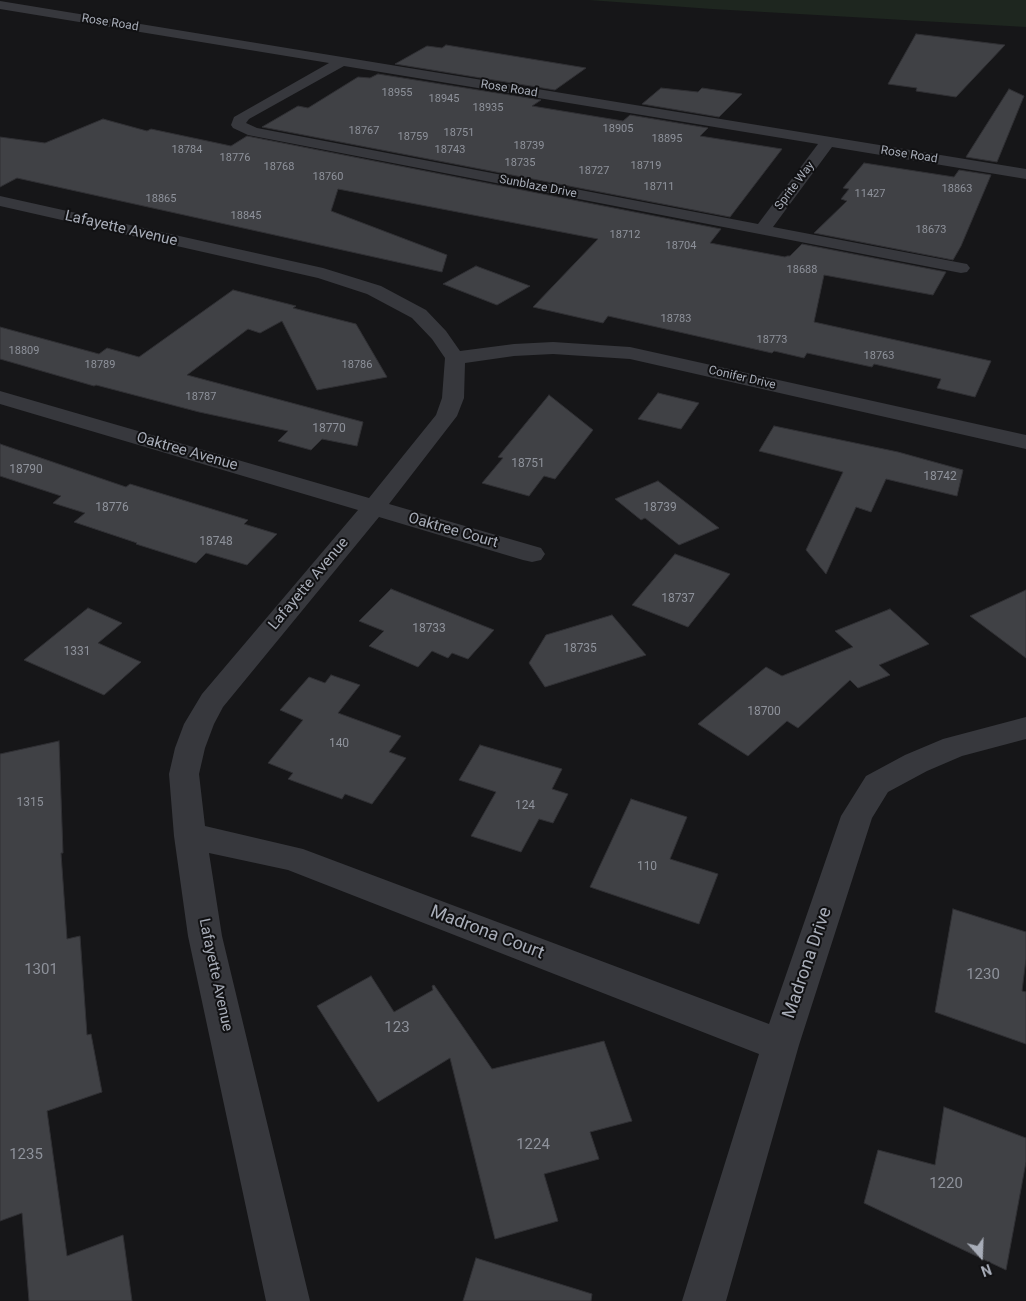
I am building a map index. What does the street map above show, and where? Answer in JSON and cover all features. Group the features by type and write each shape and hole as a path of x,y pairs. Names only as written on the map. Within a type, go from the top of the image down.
{"street":[{"name":"Rose Road","path":"0,5 1022,173"},
{"name":"Sunblaze Drive","path":"343,61 244,116 239,120 238,125 253,132 961,268"},
{"name":"Sprite Way","path":"762,230 828,142"},
{"name":"Lafayette Avenue","path":"0,201 313,272 374,290 401,303 418,314 439,335 455,358 453,398 446,416 374,507 212,700 199,724 190,748 184,774 190,836 205,936 288,1301"},
{"name":"Conifer Drive","path":"455,358 514,350 553,348 630,353 1026,442"},
{"name":"Oaktree Avenue","path":"0,397 374,507"},
{"name":"Oaktree Court","path":"374,507 532,554"},
{"name":"Madrona Drive","path":"704,1301 780,1045 857,816 877,784 916,763 954,747 1026,728"},
{"name":"Madrona Court","path":"190,836 292,858 780,1045"}],"shaded area":[{"path":"589,0 1026,0 1026,27 712,9"}],"building":[{"path":"916,34 1005,45 956,97 916,91 917,88 888,84"},
{"path":"446,45 586,68 555,90 395,64 427,46 442,48"},
{"path":"378,74 541,100 532,106 623,121 630,115 708,128 700,136 782,149 730,217 262,127 298,106 308,108 358,77 370,78"},
{"path":"661,88 698,92 702,88 742,94 719,117 642,104"},
{"path":"1009,89 1024,96 997,162 966,157"},
{"path":"103,119 147,131 151,129 231,146 247,136 721,229 710,243 785,257 790,256 802,244 946,272 933,295 824,275 814,322 991,361 975,397 937,388 941,379 874,364 872,367 807,353 804,358 774,351 772,353 608,316 603,323 533,307 598,239 338,189 331,211 447,255 442,272 17,178 0,187 0,137 45,143"},
{"path":"864,163 954,177 959,170 991,175 961,246 953,260 814,233 847,201 841,199 849,189 843,188"},
{"path":"476,266 530,286 497,305 443,284"},
{"path":"233,290 356,324 387,377 317,390 282,321 260,333 248,329 187,375 363,422 357,446 322,439 311,450 278,441 288,431 199,412 94,386 0,359 0,327 99,354 107,348 139,357"},
{"path":"658,393 699,403 681,429 638,419"},
{"path":"549,395 593,430 555,479 544,476 529,496 482,483 503,458 498,457"},
{"path":"774,426 898,452 963,470 957,496 886,479 871,512 856,507 826,574 806,550 843,472 759,451"},
{"path":"0,444 126,487 130,484 248,520 244,524 277,534 247,565 206,553 196,563 136,544 74,522 85,513 53,503 61,496 0,476"},
{"path":"658,481 719,528 679,545 645,518 641,520 615,499"},
{"path":"675,554 730,574 688,627 632,605"},
{"path":"391,589 494,630 468,659 452,653 448,658 432,651 418,667 369,646 384,631 359,621"},
{"path":"1026,590 1026,658 970,616"},
{"path":"88,608 122,623 98,643 141,662 104,695 24,660"},
{"path":"890,609 929,644 879,665 890,675 858,688 850,680 798,728 787,721 748,756 698,724 766,667 782,676 853,647 835,631"},
{"path":"612,615 646,655 545,687 529,663 546,635"},
{"path":"331,675 360,685 338,713 401,736 389,752 406,758 372,804 345,794 342,799 288,779 293,773 268,763 303,720 280,710 309,677 325,683"},
{"path":"59,741 63,853 61,853 67,939 80,936 87,1035 91,1034 102,1092 47,1111 67,1256 123,1235 132,1301 29,1301 22,1213 0,1221 0,754"},
{"path":"480,745 562,769 552,789 568,794 553,823 539,819 521,852 471,836 496,792 459,780"},
{"path":"631,799 687,817 670,859 718,874 699,924 590,887"},
{"path":"953,909 1026,932 1026,959 1022,991 1026,992 1026,1044 935,1012"},
{"path":"371,976 394,1012 433,990 432,986 434,985 492,1069 604,1041 632,1121 590,1132 599,1159 544,1174 558,1221 495,1239 450,1058 378,1102 317,1006"},
{"path":"944,1107 1026,1138 1026,1162 1006,1270 864,1203 878,1150 935,1165"},
{"path":"476,1258 592,1294 591,1301 463,1301"}]}
